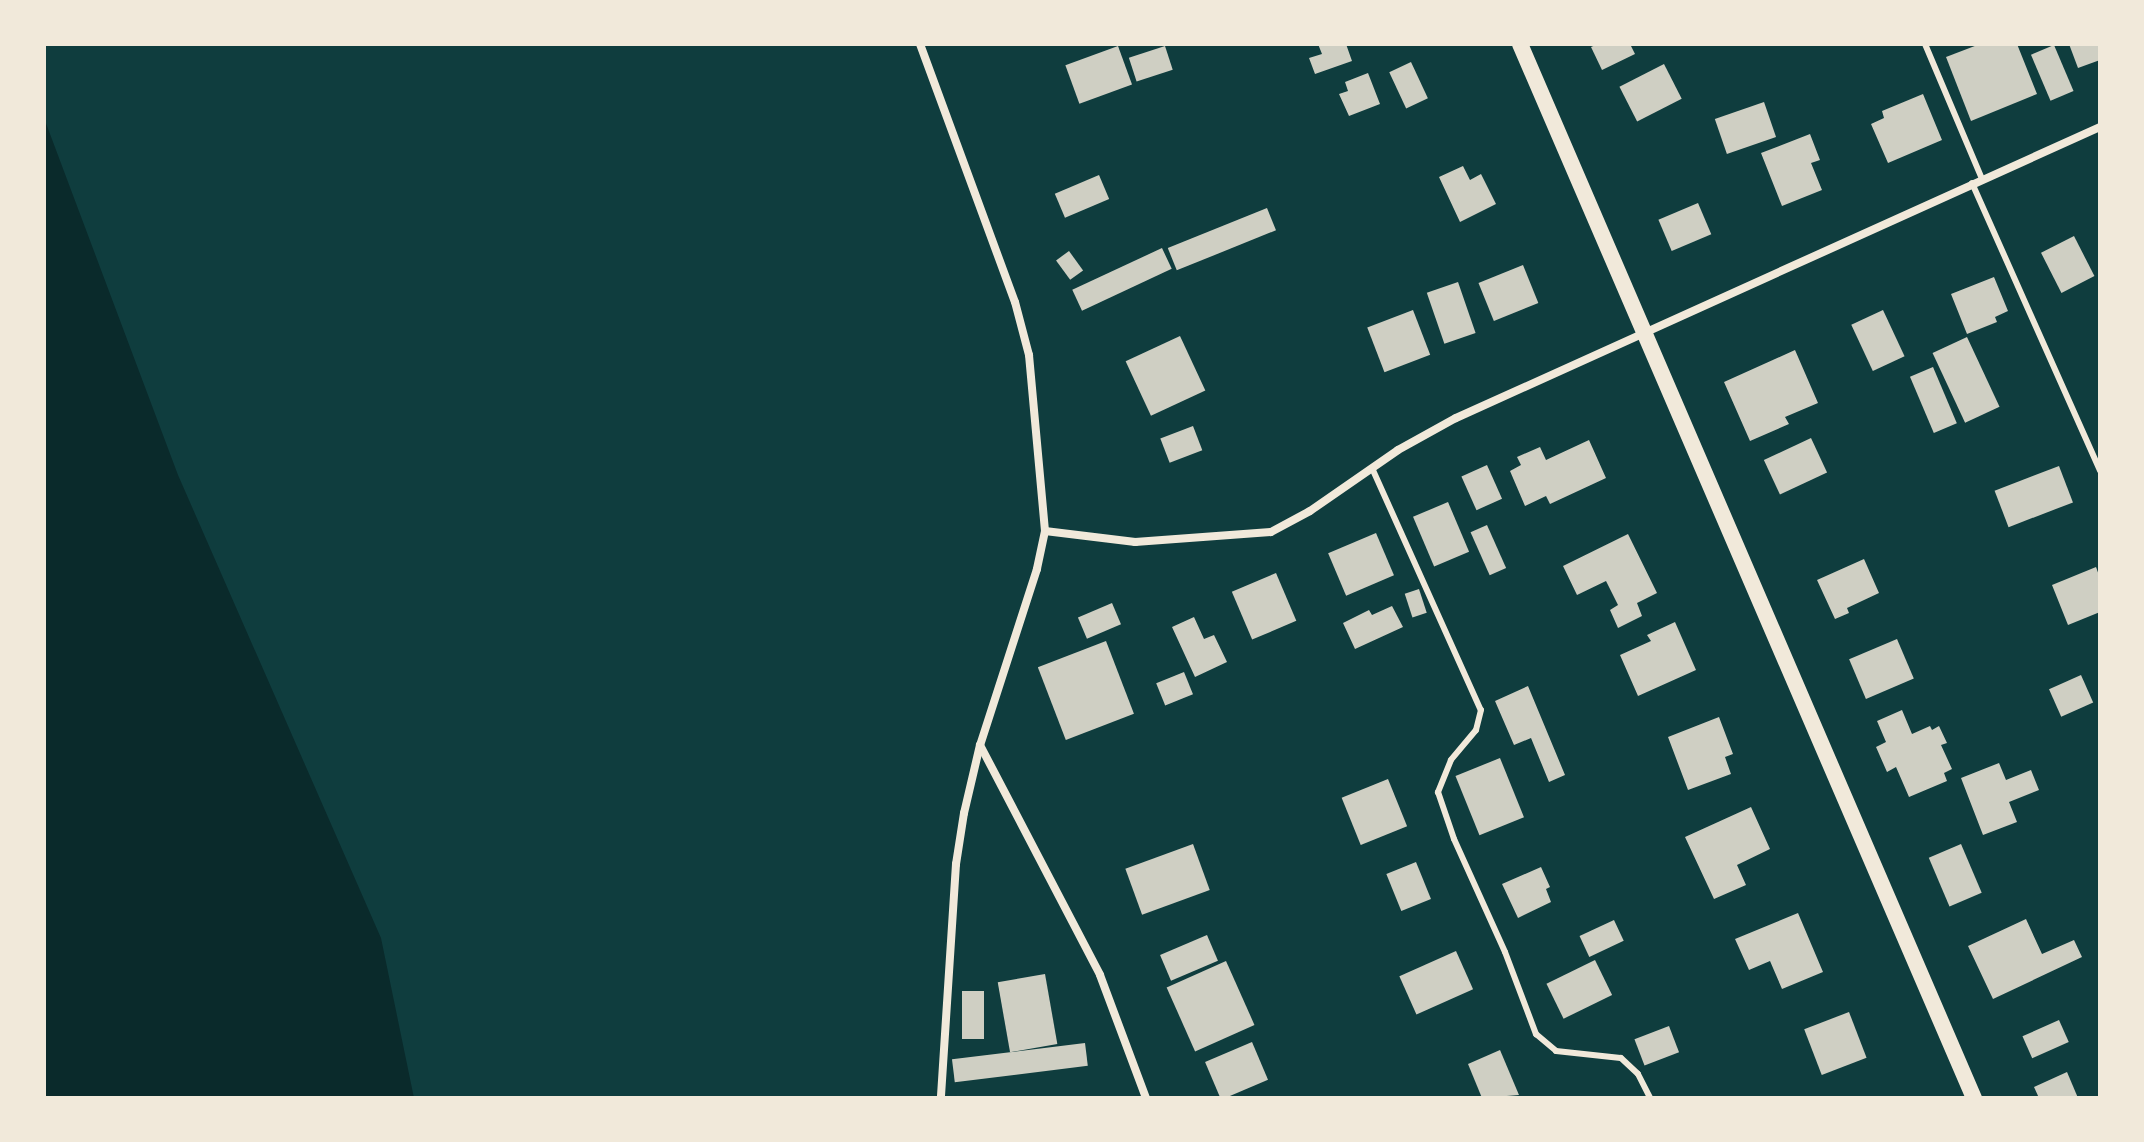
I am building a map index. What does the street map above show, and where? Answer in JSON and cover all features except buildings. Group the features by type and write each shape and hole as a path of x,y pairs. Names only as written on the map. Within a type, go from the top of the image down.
{"main road":[{"path":"1520,44 1974,1098"}],"street":[{"path":"920,44 1019,315 1029,355 1045,531 1037,569 980,745 956,864 941,1098"},
{"path":"1045,531 1135,542 1258,536 1292,522 1372,468 1456,418 2100,127"},
{"path":"980,745 1100,975 1146,1098"}],"lane":[{"path":"1925,44 1982,179"},
{"path":"1972,183 2100,471"},
{"path":"1372,468 1481,710 1476,730 1451,760 1438,792 1454,839 1505,952 1531,1022 1544,1043 1556,1051 1621,1058 1638,1074 1650,1098"}],"water":[{"path":"44,118 178,475 381,938 414,1098 44,1098"}]}
